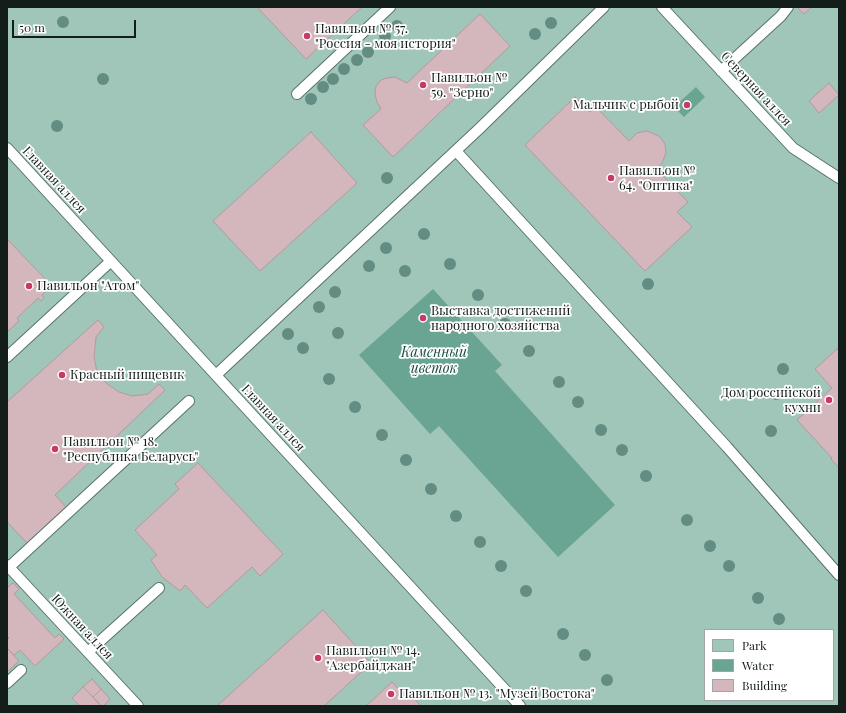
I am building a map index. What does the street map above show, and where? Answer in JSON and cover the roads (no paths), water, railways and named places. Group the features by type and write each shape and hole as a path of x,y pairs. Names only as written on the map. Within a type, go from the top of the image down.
{"lane":[{"path":"297,94 390,7"},
{"path":"216,375 456,151 604,7"},
{"name":"Северная аллея","path":"662,7 793,148 839,178"},
{"path":"721,71 781,16 788,7"},
{"name":"Главная аллея","path":"7,148 520,706"},
{"path":"456,151 727,447 839,575"},
{"path":"7,358 111,261"},
{"path":"8,567 189,401"},
{"name":"Южная аллея","path":"8,567 138,706"},
{"path":"88,652 159,588"},
{"path":"7,683 21,670"}],"water":[{"path":"696,87 705,97 684,117 674,107"},
{"name":"Каменный цветок","path":"433,289 502,365 495,371 615,505 558,557 439,426 430,434 359,355"}],"place":[{"name":"Павильон № 57. \"Россия - моя история\"","path":"307,36"},
{"name":"Павильон № 59. \"Зерно\"","path":"423,85"},
{"name":"Мальчик с рыбой","path":"687,105"},
{"name":"Павильон № 64. \"Оптика\"","path":"611,178"},
{"name":"Павильон \"Атом\"","path":"29,286"},
{"name":"Выставка достижений народного хозяйства","path":"423,318"},
{"name":"Красный пищевик","path":"62,375"},
{"name":"Дом российской кухни","path":"829,400"},
{"name":"Павильон № 18. \"Республика Беларусь\"","path":"55,449"},
{"name":"Павильон № 14. \"Азербайджан\"","path":"318,658"},
{"name":"Павильон № 13. \"Музей Востока\"","path":"391,694"}]}
